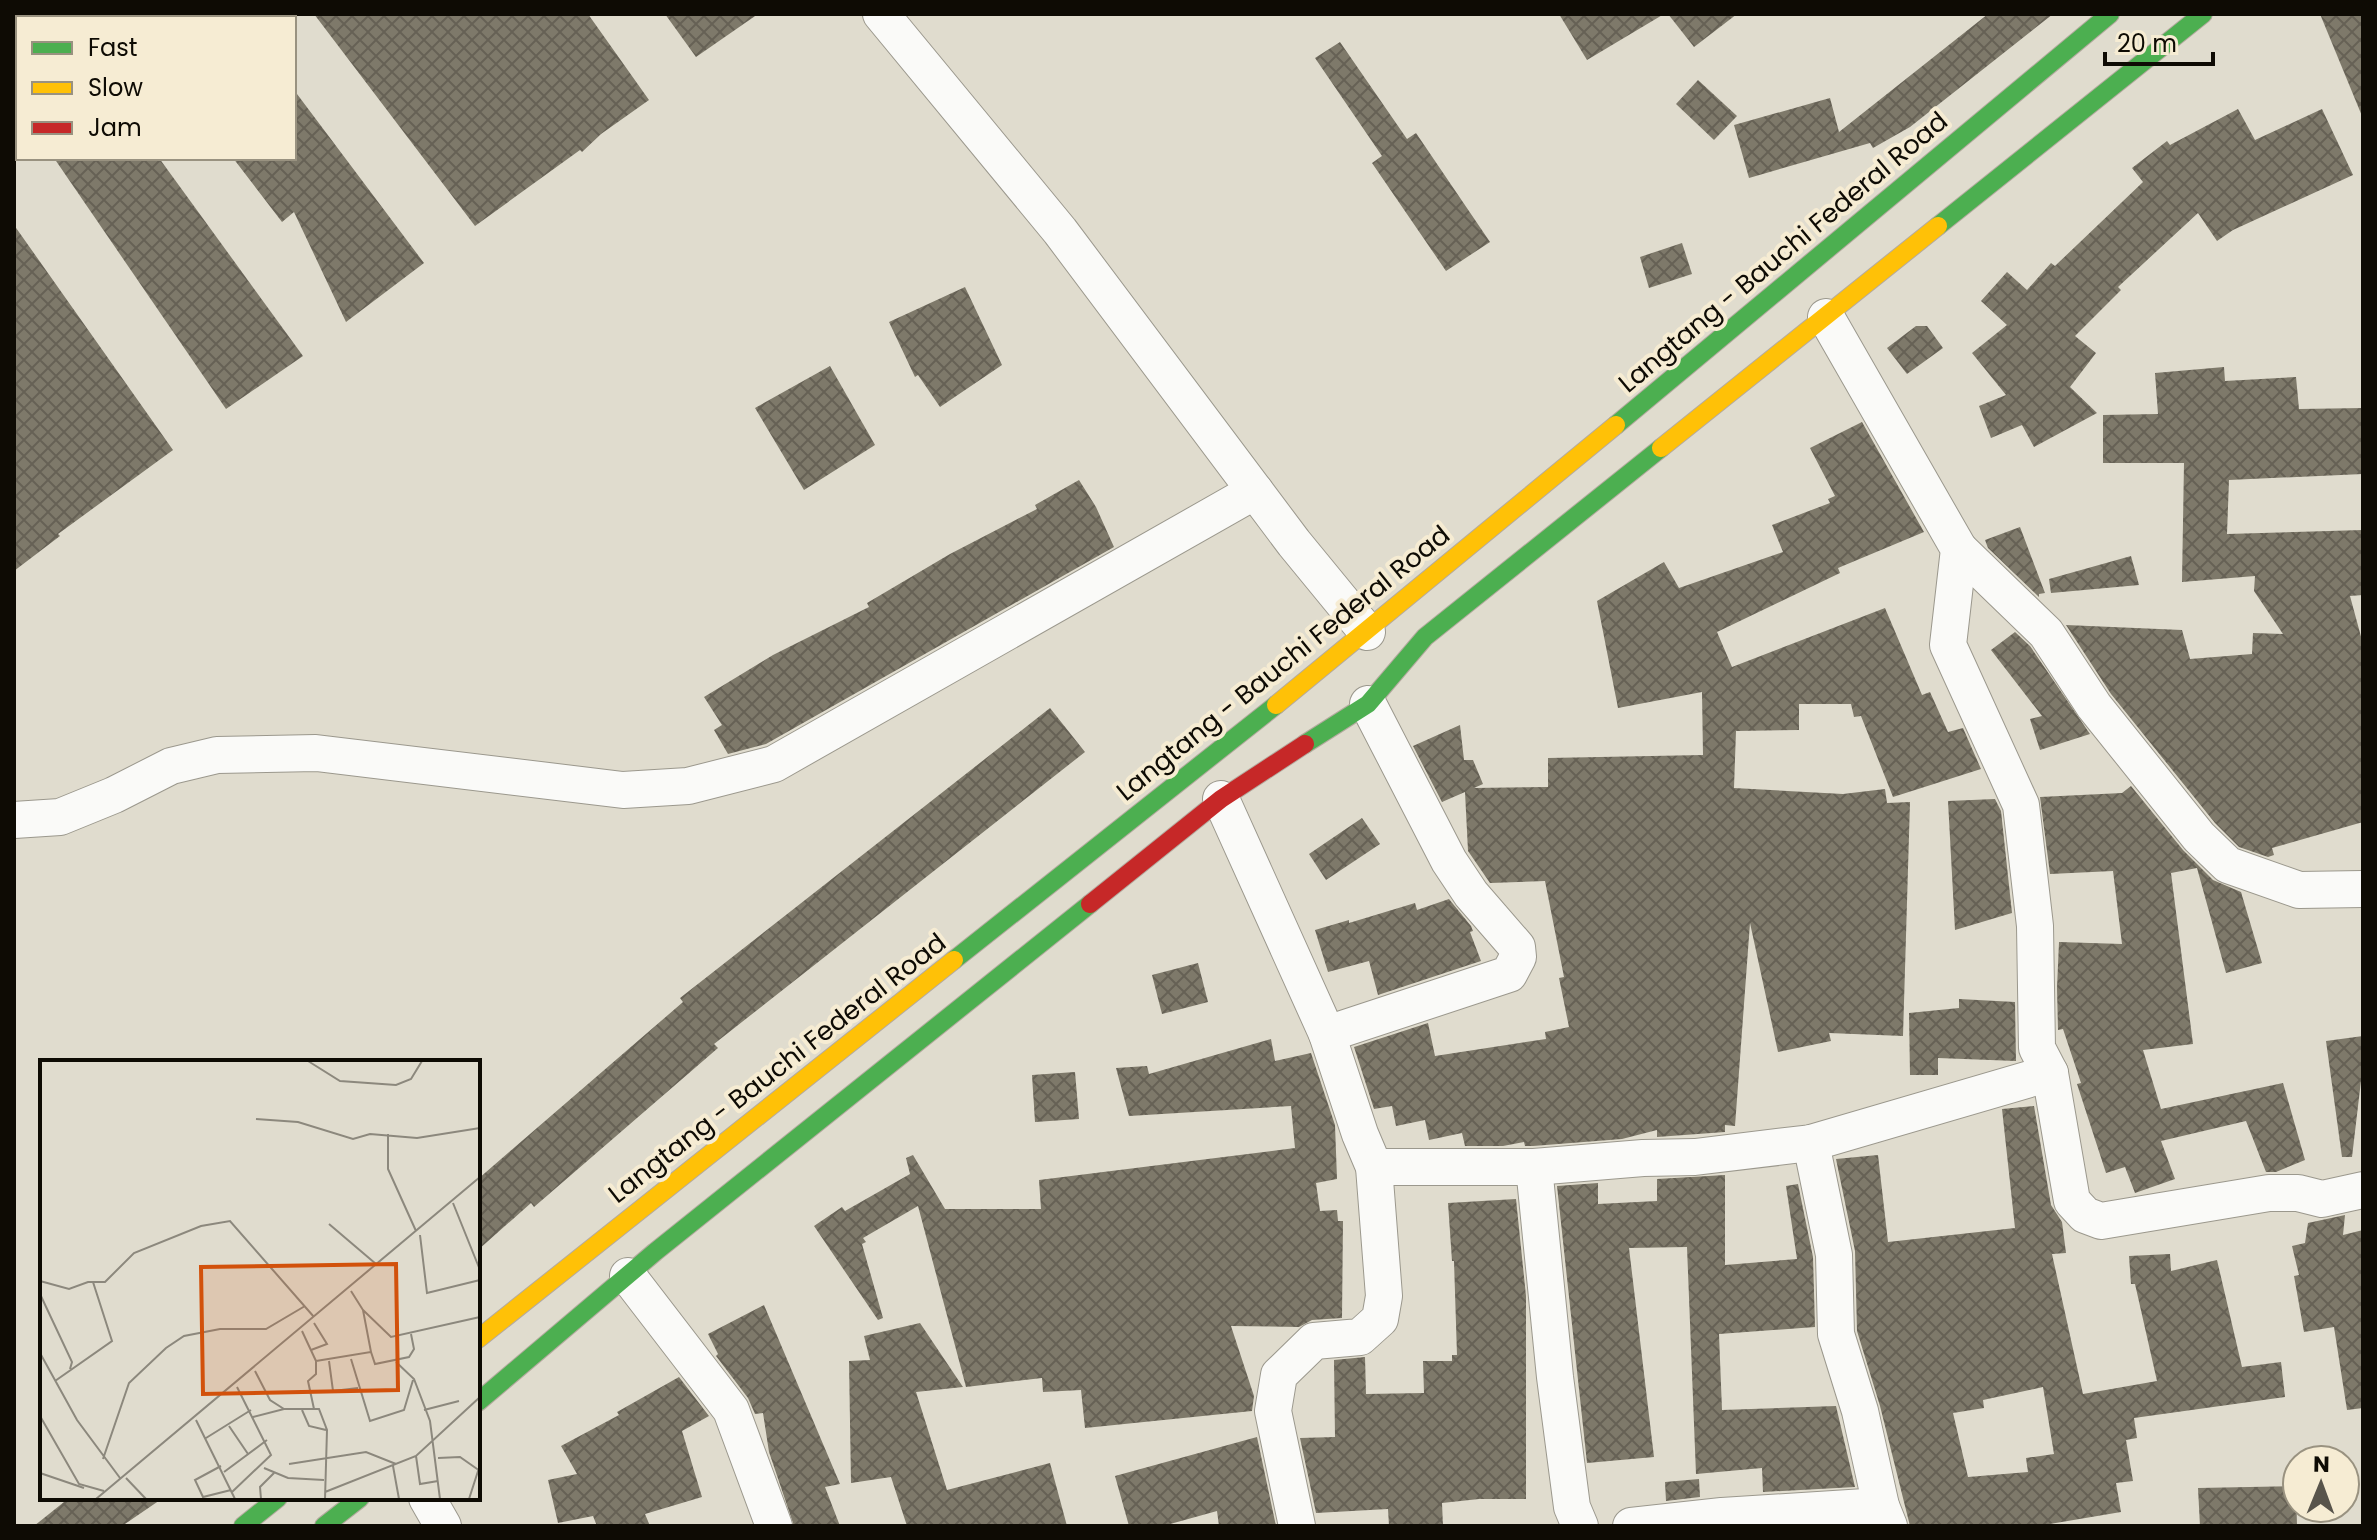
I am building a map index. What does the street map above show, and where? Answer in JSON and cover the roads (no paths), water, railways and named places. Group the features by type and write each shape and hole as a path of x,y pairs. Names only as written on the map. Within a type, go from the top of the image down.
{"main road":[{"name":"Langtang - Bauchi Federal Road","path":"480,1337 1367,632 2110,14"},
{"path":"480,1400 628,1276 1221,799 1368,704 1425,637 2203,14"},
{"path":"243,1526 276,1500"},
{"path":"324,1526 357,1500"}],"street":[{"path":"881,14 1060,231 1255,491 1367,632"},
{"path":"1826,317 1959,549 2046,633 2094,706 2199,837 2228,865 2299,890 2363,889"},
{"path":"14,820 60,817 114,795 171,766 217,755 316,753 623,790 688,786 774,764 1255,491"},
{"path":"1959,549 1948,645 2021,805 2035,926 2037,1048 2050,1073 2072,1201 2085,1215 2101,1221 2269,1193 2298,1193 2322,1199 2359,1196"},
{"path":"1327,1034 1509,974 1518,957 1517,947 1471,894 1449,861 1368,704"},
{"path":"1221,799 1327,1034 1374,1167 1384,1296 1380,1319 1360,1337 1314,1341 1279,1375 1273,1411 1297,1526"},
{"path":"1374,1167 1534,1167 1695,1157 1811,1143 2050,1073"},
{"path":"1631,1526 1722,1516 1885,1516 1860,1411 1836,1334 1834,1255 1811,1143"},
{"path":"1534,1167 1557,1392 1572,1507 1580,1526"},
{"path":"628,1276 731,1410 774,1526"},
{"path":"428,1500 443,1526"}]}
